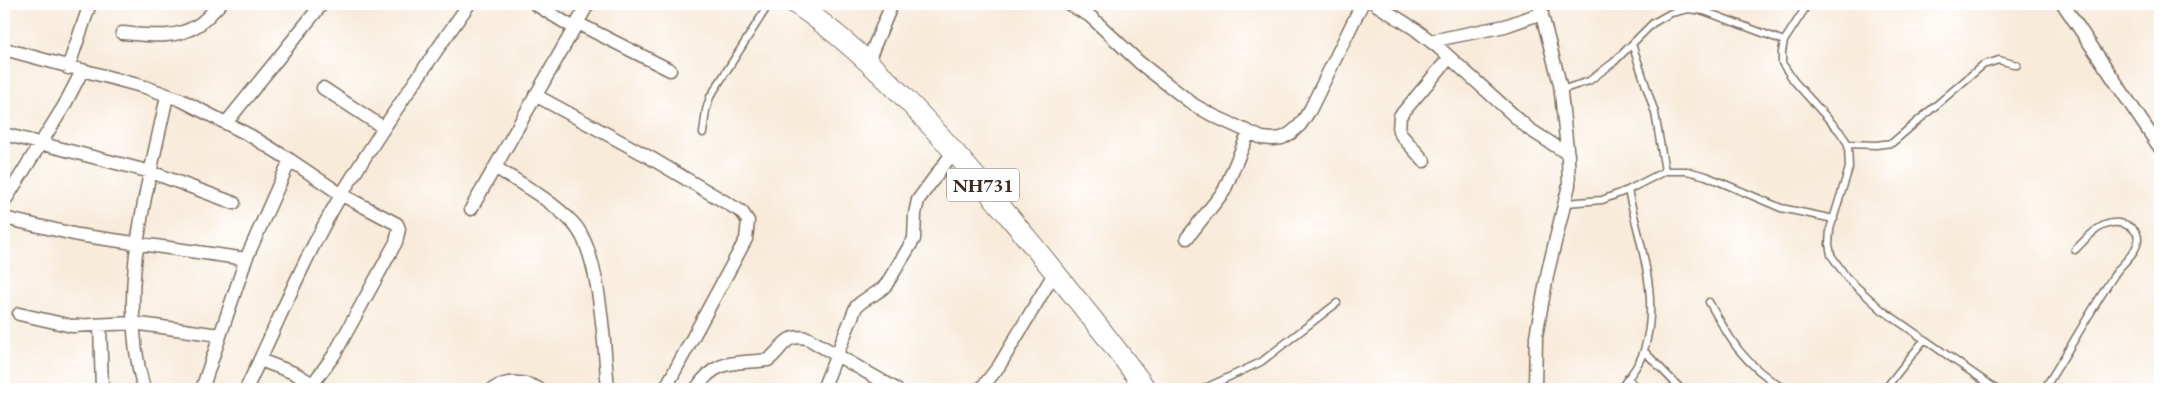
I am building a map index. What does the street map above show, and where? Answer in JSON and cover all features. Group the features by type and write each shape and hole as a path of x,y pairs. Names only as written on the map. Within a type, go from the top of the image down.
{"highway":[{"name":"NH731","path":"807,9 868,63 954,151 1055,272 1146,389"}],"street":[{"path":"68,68 90,4"},
{"path":"122,33 160,36 176,34 199,24 220,4"},
{"path":"226,123 322,4"},
{"path":"246,389 310,252 342,195 398,105 469,4"},
{"path":"534,4 670,70"},
{"path":"471,209 588,4"},
{"path":"868,63 892,4"},
{"path":"1077,5 1140,63 1194,105 1262,138 1273,139 1282,138 1300,125 1310,110 1362,4"},
{"path":"1375,4 1431,42 1529,130 1568,154"},
{"path":"2063,4 2160,148"},
{"path":"1431,42 1505,26 1540,8 1561,90 1568,154 1569,185 1548,271 1536,336 1535,389"},
{"path":"4,49 181,100 226,123 290,160 342,195 397,224 398,235 334,355 311,386 294,373 260,360"},
{"path":"1424,161 1399,131 1400,116 1450,58"},
{"path":"4,202 64,106 82,71"},
{"path":"323,88 384,128"},
{"path":"536,95 649,157 742,212 748,221 746,239 665,389"},
{"path":"144,389 137,362 133,324 137,243 167,96"},
{"path":"1187,238 1224,190 1249,132"},
{"path":"4,134 151,172 234,203"},
{"path":"823,389 835,355 856,307 862,301 881,290 910,246 914,239 915,214 918,200 954,151"},
{"path":"202,389 246,260 290,160"},
{"path":"495,167 548,202 573,223 583,236 595,273 608,389"},
{"path":"4,218 78,235 246,260"},
{"path":"981,389 999,366 1055,272"},
{"path":"19,314 72,326 133,324 220,335"},
{"path":"100,325 102,389"},
{"path":"696,389 709,372 717,367 731,362 768,360 774,356 785,341 792,338 807,338 896,389"},
{"path":"493,389 505,384 518,382 530,384 539,389"}],"lane":[{"path":"703,134 706,110 710,97 769,4"},
{"path":"1808,4 1784,41 1782,63 1848,144 1849,168 1830,229 1829,244 1837,266 1847,278 1882,310 1996,389"},
{"path":"1561,90 1589,81 1614,62 1653,23 1671,13 1688,9 1704,11 1784,41"},
{"path":"1632,44 1655,113 1665,171"},
{"path":"1848,144 1876,145 1892,143 1983,65 1999,60 2017,64"},
{"path":"1566,203 1602,200 1628,190 1665,171 1687,171 1706,176 1781,208 1834,219"},
{"path":"1620,389 1644,351 1652,311 1651,292 1628,190"},
{"path":"2044,389 2106,290 2133,251 2138,238 2136,232 2130,226 2113,223 2104,225 2093,232 2075,250"},
{"path":"1709,302 1740,354 1764,376 1784,389"},
{"path":"1203,389 1261,362 1337,303"},
{"path":"1885,389 1924,340"},
{"path":"1644,351 1681,389"},
{"path":"1628,378 1637,389"}]}
